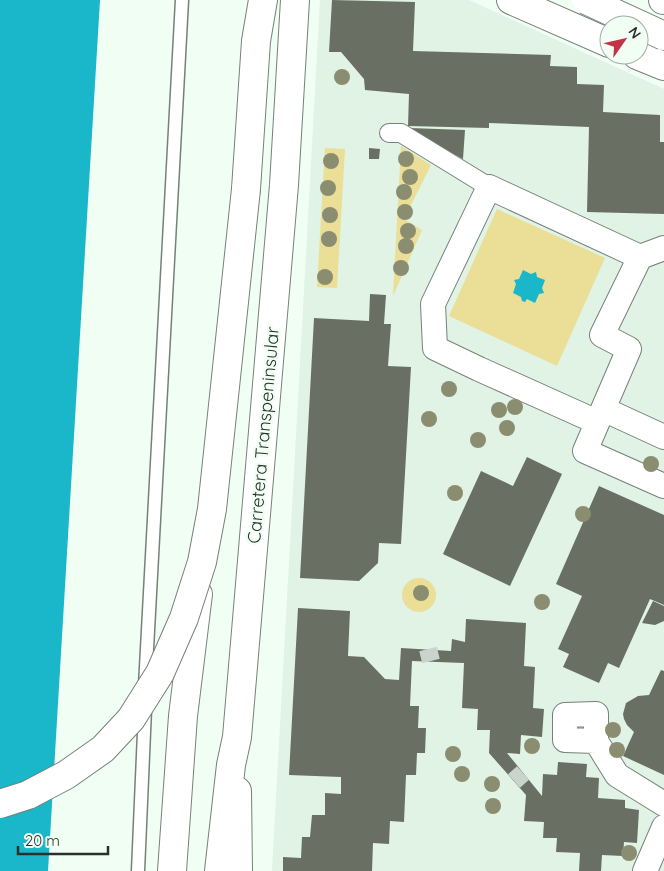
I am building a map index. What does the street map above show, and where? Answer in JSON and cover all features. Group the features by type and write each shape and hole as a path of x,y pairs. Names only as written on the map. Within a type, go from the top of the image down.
{"main road":[{"path":"172,871 183,716 202,562 213,499 246,189 256,40 263,0"},
{"name":"Carretera Transpeninsular","path":"238,871 237,737 284,185 295,0"},
{"path":"511,0 599,39"},
{"path":"586,0 664,36"},
{"path":"649,60 664,66"},
{"path":"0,804 28,795 66,775 103,750 131,719 160,673 184,618 202,562"},
{"path":"219,871 231,765 237,737"}],"street":[{"path":"389,133 401,133 488,187 640,256 664,248"},
{"path":"488,187 433,304 435,348 479,369 664,437"},
{"path":"640,256 602,335 629,349 585,450 664,486"},
{"path":"596,741 617,775 664,804"},
{"path":"645,871 664,827"}],"lane":[{"path":"138,871 150,574 182,0"}],"shaded area":[{"path":"320,0 469,0 599,59 599,65 611,65 664,89 664,871 272,871"},
{"path":"401,146 431,165 404,219 422,230 393,296"},
{"path":"325,148 345,149 337,288 317,287"},
{"path":"497,209 605,258 557,366 449,316","holes":["532,274 542,288 527,299 513,293 519,279"]},
{"path":"419,578 426,579 431,583 435,588 435,602 431,607 426,611 419,612 412,611 407,607 403,602 402,595 403,588 407,583 412,579"}],"water":[{"path":"0,0 100,0 48,871 0,871"},
{"path":"523,270 531,274 536,272 537,277 545,280 542,288 544,293 539,294 535,303 527,299 525,302 522,301 521,297 513,293 516,284 514,280 519,279"}],"building":[{"path":"332,0 415,2 413,51 551,55 550,66 577,67 577,84 604,85 603,112 660,115 660,142 664,142 664,214 587,212 589,127 489,123 489,128 408,126 409,94 365,90 364,79 341,52 329,52"},
{"path":"410,128 465,130 463,159 410,131"},
{"path":"369,148 380,149 379,159 369,159"},
{"path":"370,294 386,295 384,324 391,324 388,366 411,367 401,544 379,543 378,563 359,581 300,578 314,318 369,321"},
{"path":"527,457 562,474 510,586 443,554 481,471 513,486"},
{"path":"599,486 664,515 664,605 650,599 619,668 608,663 599,683 563,667 569,654 558,649 582,596 556,584"},
{"path":"653,601 664,606 664,621 655,625 642,623"},
{"path":"298,608 350,611 348,656 364,657 385,679 399,680 401,648 451,651 452,639 465,642 466,619 526,623 524,666 535,667 533,708 544,709 542,737 521,735 520,754 507,753 542,796 543,774 557,775 558,762 587,764 586,777 599,778 598,798 625,800 625,808 639,810 637,843 624,842 623,856 602,855 601,871 579,871 580,853 556,852 557,838 543,838 544,822 524,821 526,795 489,753 490,730 477,730 478,709 462,708 464,663 412,661 410,706 419,706 418,728 426,728 425,753 417,753 416,775 406,775 404,822 390,821 389,844 373,843 372,871 283,871 283,857 301,858 302,837 310,837 312,815 325,815 325,793 341,794 341,777 289,775"},
{"path":"661,670 664,671 664,775 623,756 634,732 624,719 623,714 626,703 638,696 649,695"}],"tunnel":[{"path":"428,649 431,661"},
{"path":"514,781 523,773"}]}
